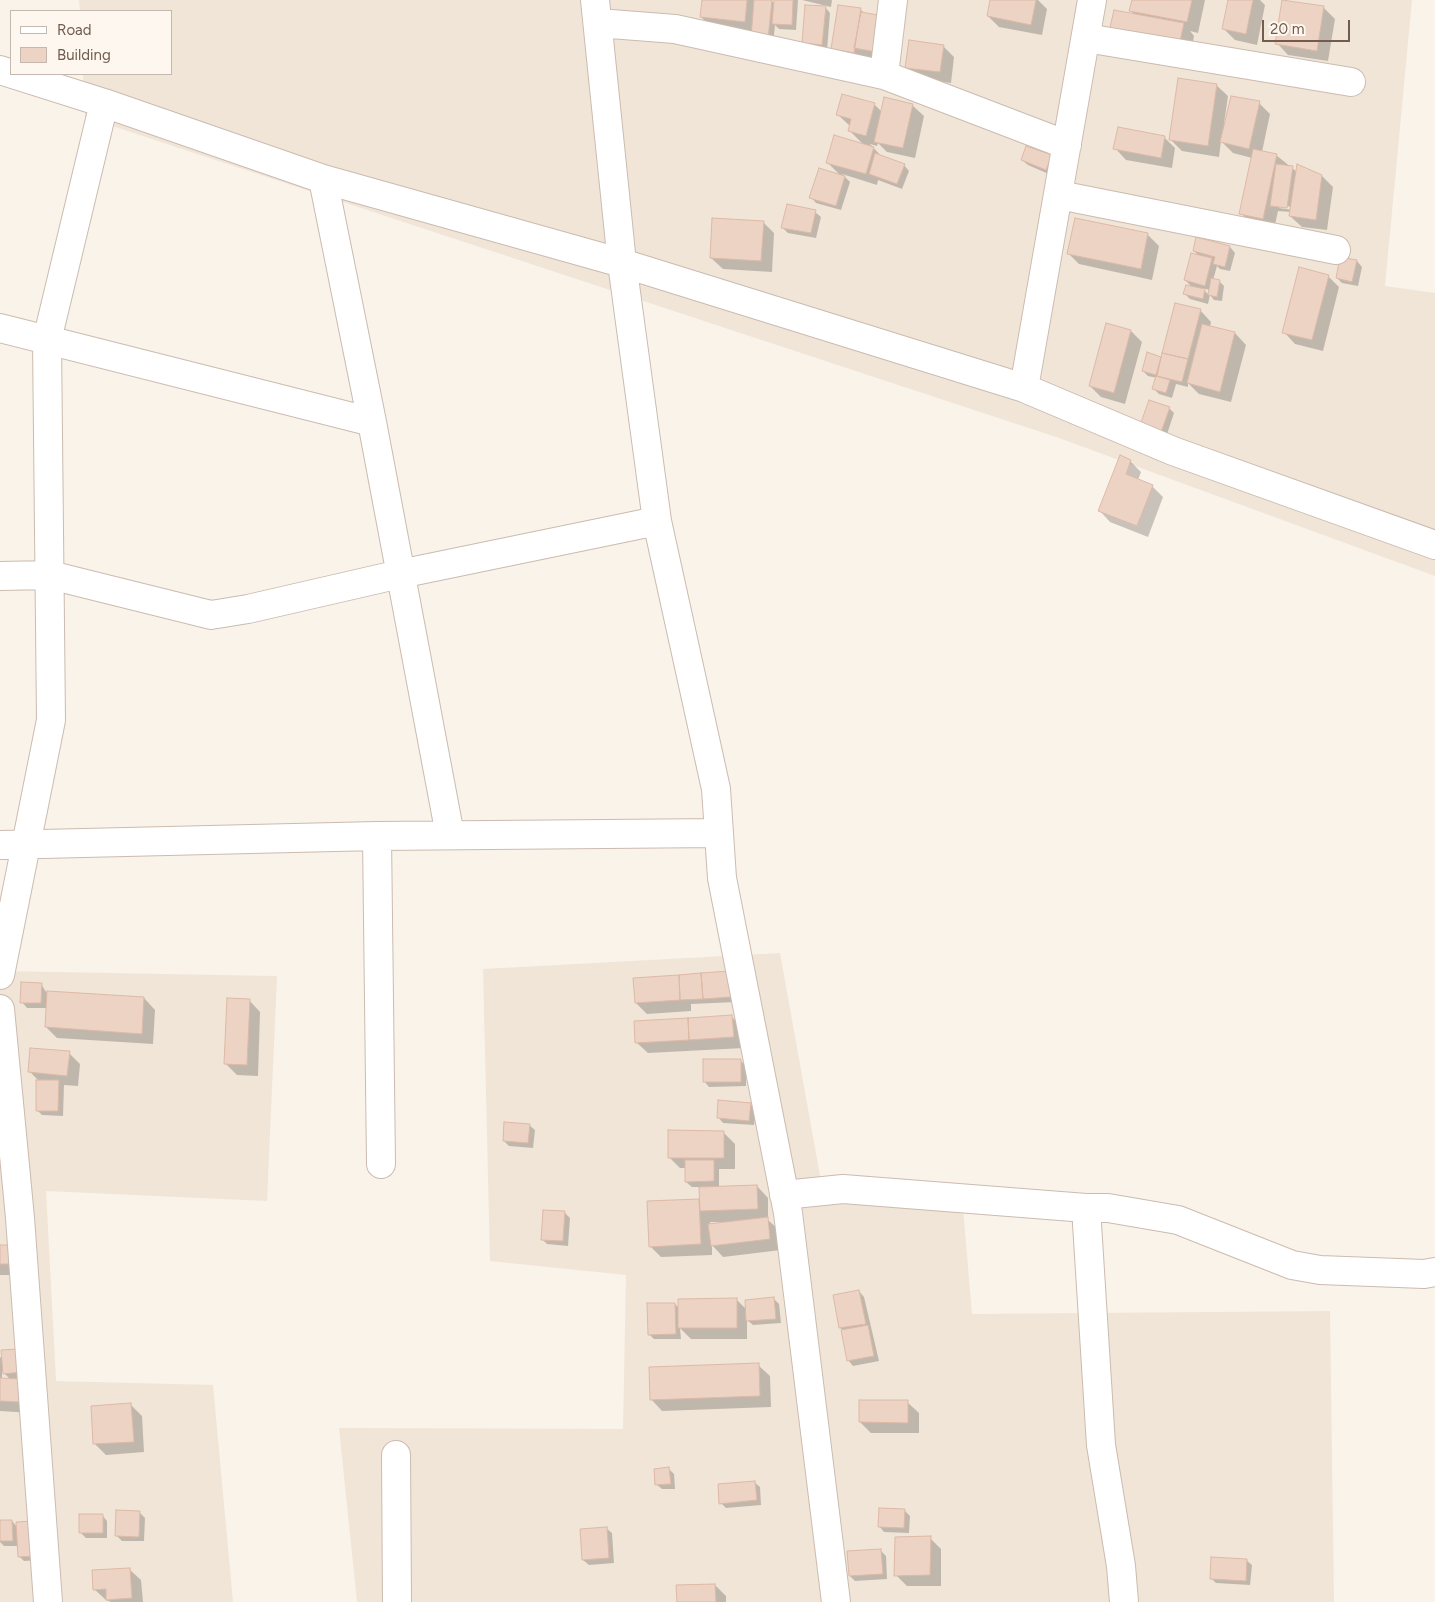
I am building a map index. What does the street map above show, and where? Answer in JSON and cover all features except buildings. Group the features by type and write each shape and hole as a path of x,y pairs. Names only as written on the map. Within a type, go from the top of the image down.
{"street":[{"path":"884,75 893,0"},
{"path":"1024,388 1092,0"},
{"path":"836,1602 784,1195 722,878 716,789 657,521 622,263 596,12 884,75 1067,145"},
{"path":"1086,38 1351,82"},
{"path":"16,75 104,103 323,179 622,263 1024,388 1173,451 1435,545"},
{"path":"0,975 13,845 51,720 47,340 104,103"},
{"path":"323,179 372,422 450,835"},
{"path":"1059,195 1336,250"},
{"path":"0,328 372,422"},
{"path":"0,576 50,575 211,615 248,609 400,574 657,521"},
{"path":"13,845 378,836 719,833"},
{"path":"378,836 381,1164"},
{"path":"0,1009 20,1218 48,1602"},
{"path":"784,1195 843,1189 1086,1208 1108,1208 1178,1220 1292,1265 1320,1270 1424,1274 1435,1272"},
{"path":"1086,1208 1101,1445 1121,1566 1124,1602"},
{"path":"396,1455 397,1602"}],"shaded area":[{"path":"79,0 1412,0 1385,286 1435,293 1435,576 1059,438 85,117 83,75 172,75 172,10 80,10"},
{"path":"780,953 824,1198 963,1208 972,1314 1330,1311 1334,1602 357,1602 339,1428 623,1429 626,1275 490,1261 483,969"},
{"path":"0,971 277,976 267,1201 46,1191 56,1381 213,1385 233,1602 0,1602"}]}
